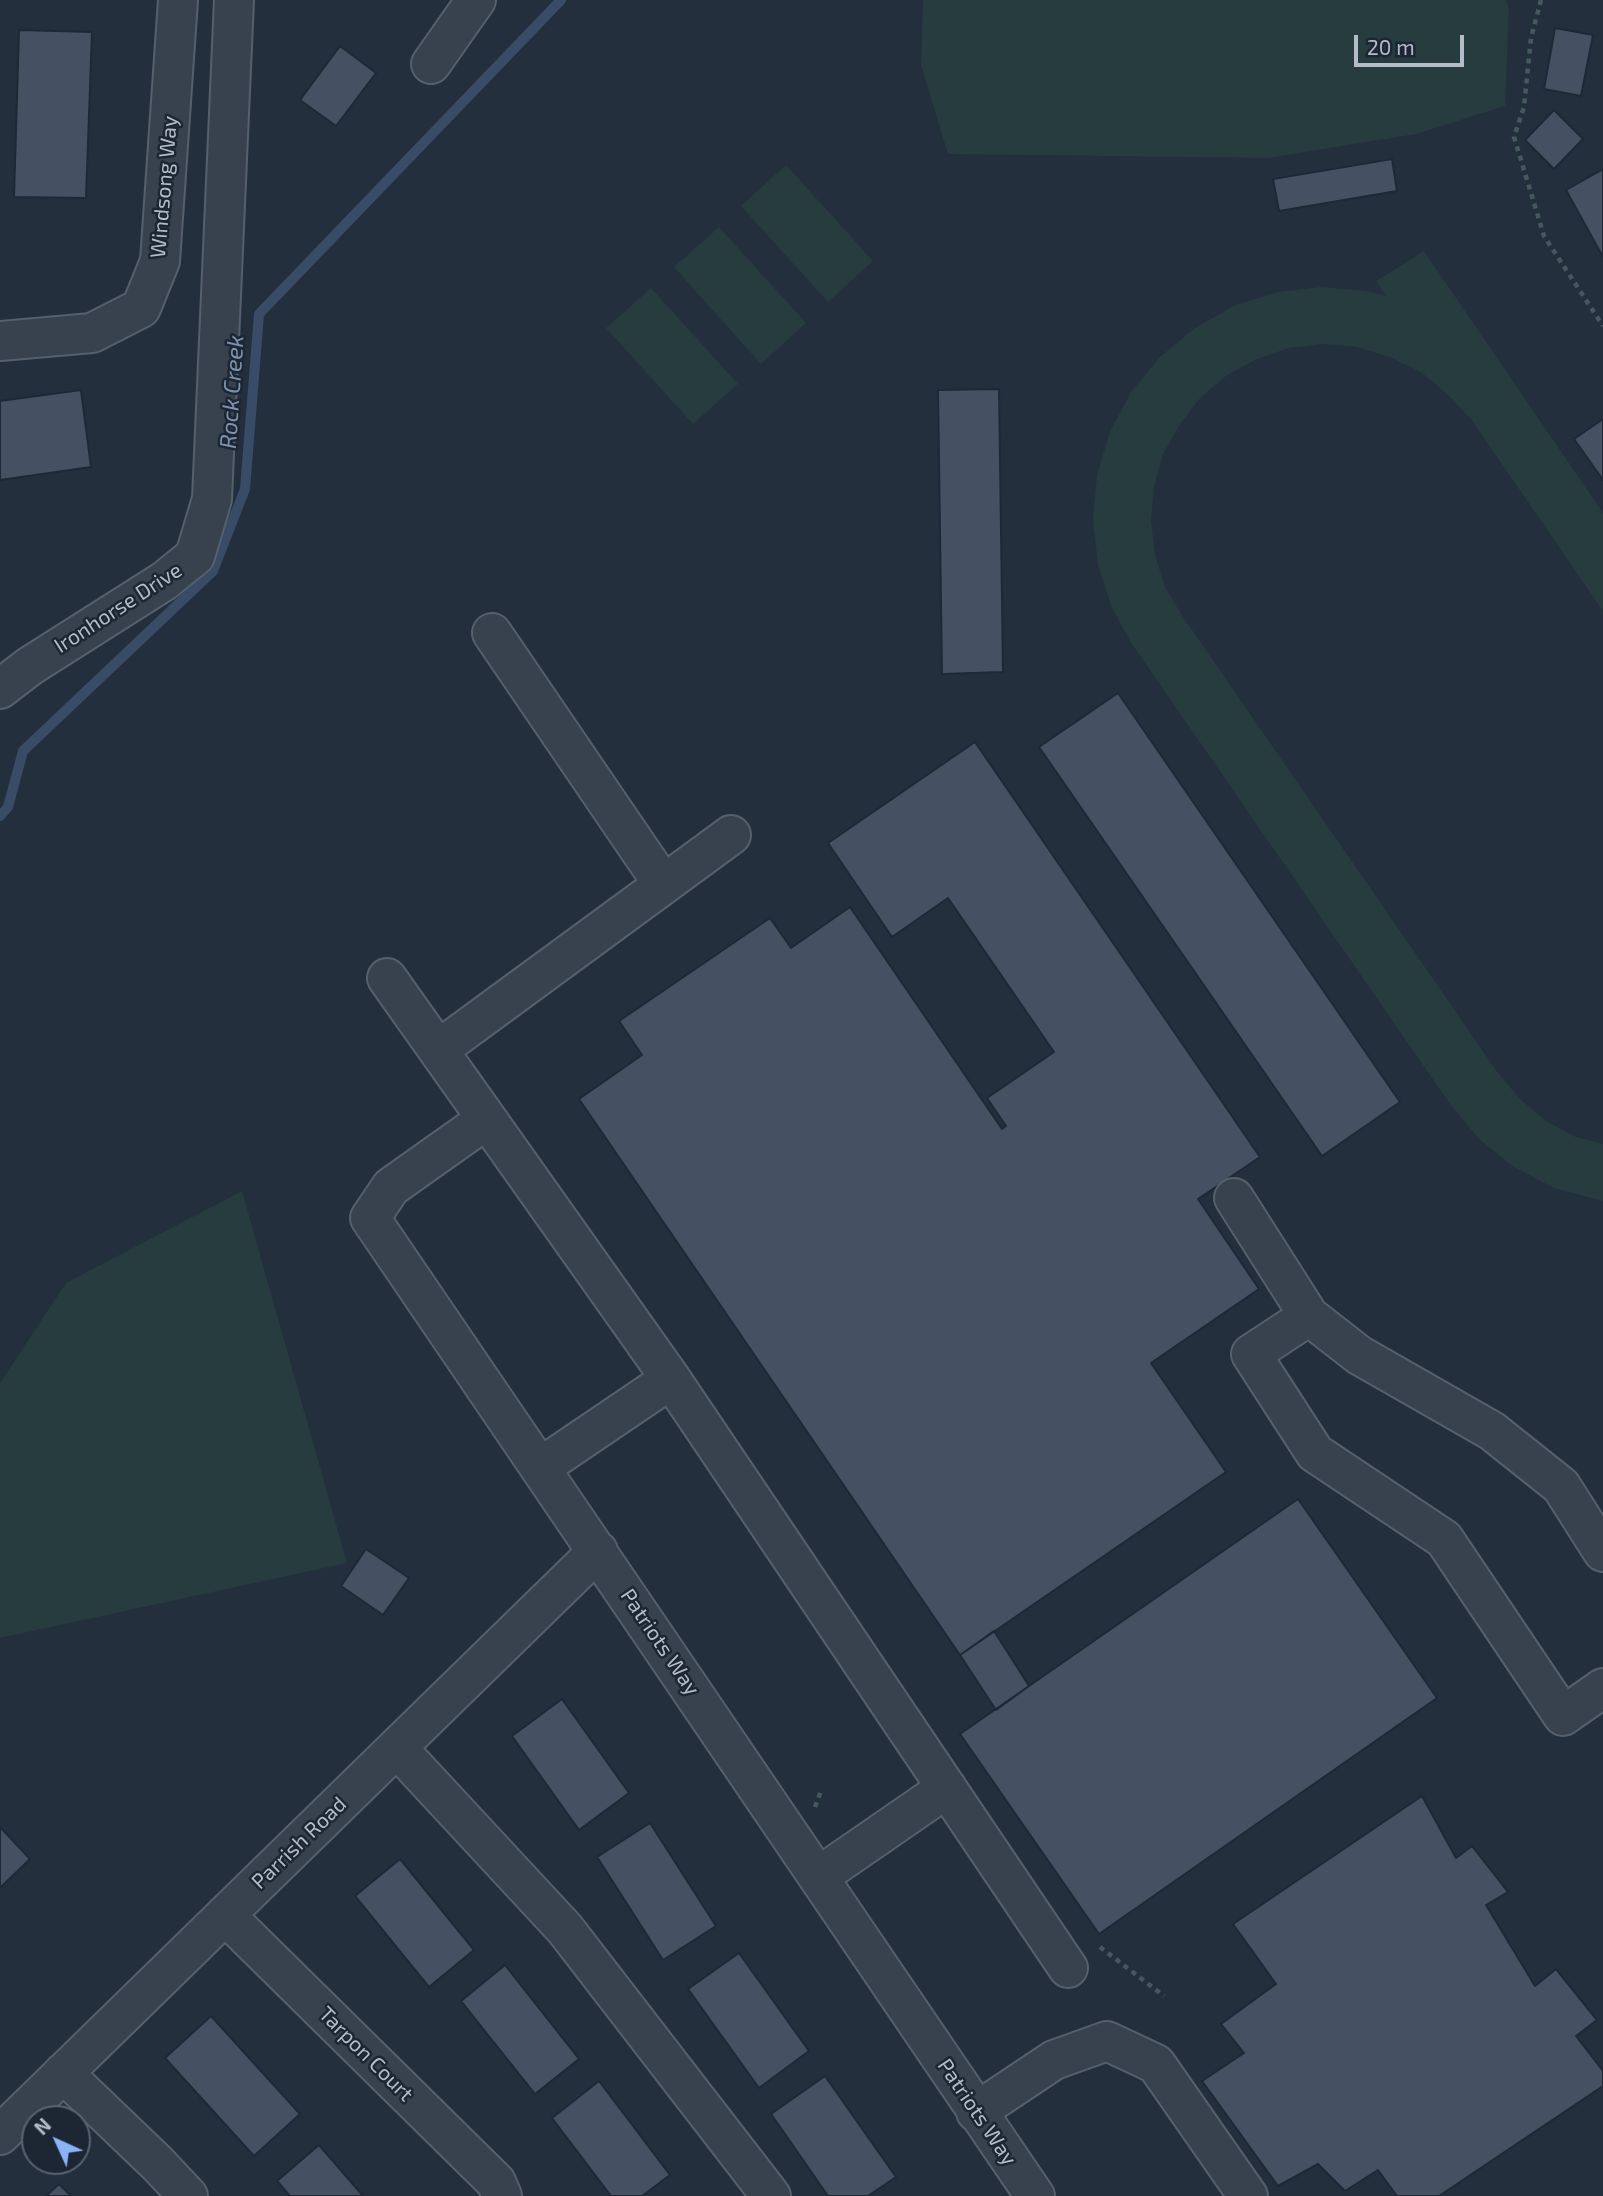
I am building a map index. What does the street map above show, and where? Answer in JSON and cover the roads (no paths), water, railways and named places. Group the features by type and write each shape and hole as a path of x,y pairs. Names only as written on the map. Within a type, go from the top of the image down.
{"street":[{"name":"Windsong Way","path":"0,341 92,333 141,308 160,261 178,0"},
{"name":"Ironhorse Drive","path":"0,689 30,666 164,581 195,556 212,499 234,0"},
{"path":"431,64 476,0"},
{"path":"492,633 663,884"},
{"path":"439,1050 731,835"},
{"path":"387,978 671,1379 1068,1968"},
{"name":"Patriots Way","path":"487,1119 391,1186 370,1218 1035,2196"},
{"path":"1234,1198 1309,1317 1359,1356 1492,1431 1551,1478 1561,1486 1603,1552"},
{"path":"1309,1317 1251,1354 1315,1453 1444,1539 1563,1716 1603,1688"},
{"path":"541,1467 671,1379"},
{"name":"Parrish Road","path":"0,2135 598,1551"},
{"path":"397,1748 565,1929 771,2196"},
{"path":"818,1877 947,1788"},
{"name":"Tarpon Court","path":"225,1915 496,2182 502,2196"},
{"path":"976,2112 1054,2060 1107,2040 1156,2064 1248,2196"},
{"path":"63,2073 188,2196"}],"waterway":[{"name":"Rock Creek","path":"0,816 8,807 23,751 213,571 245,489 259,314 561,0"}]}
